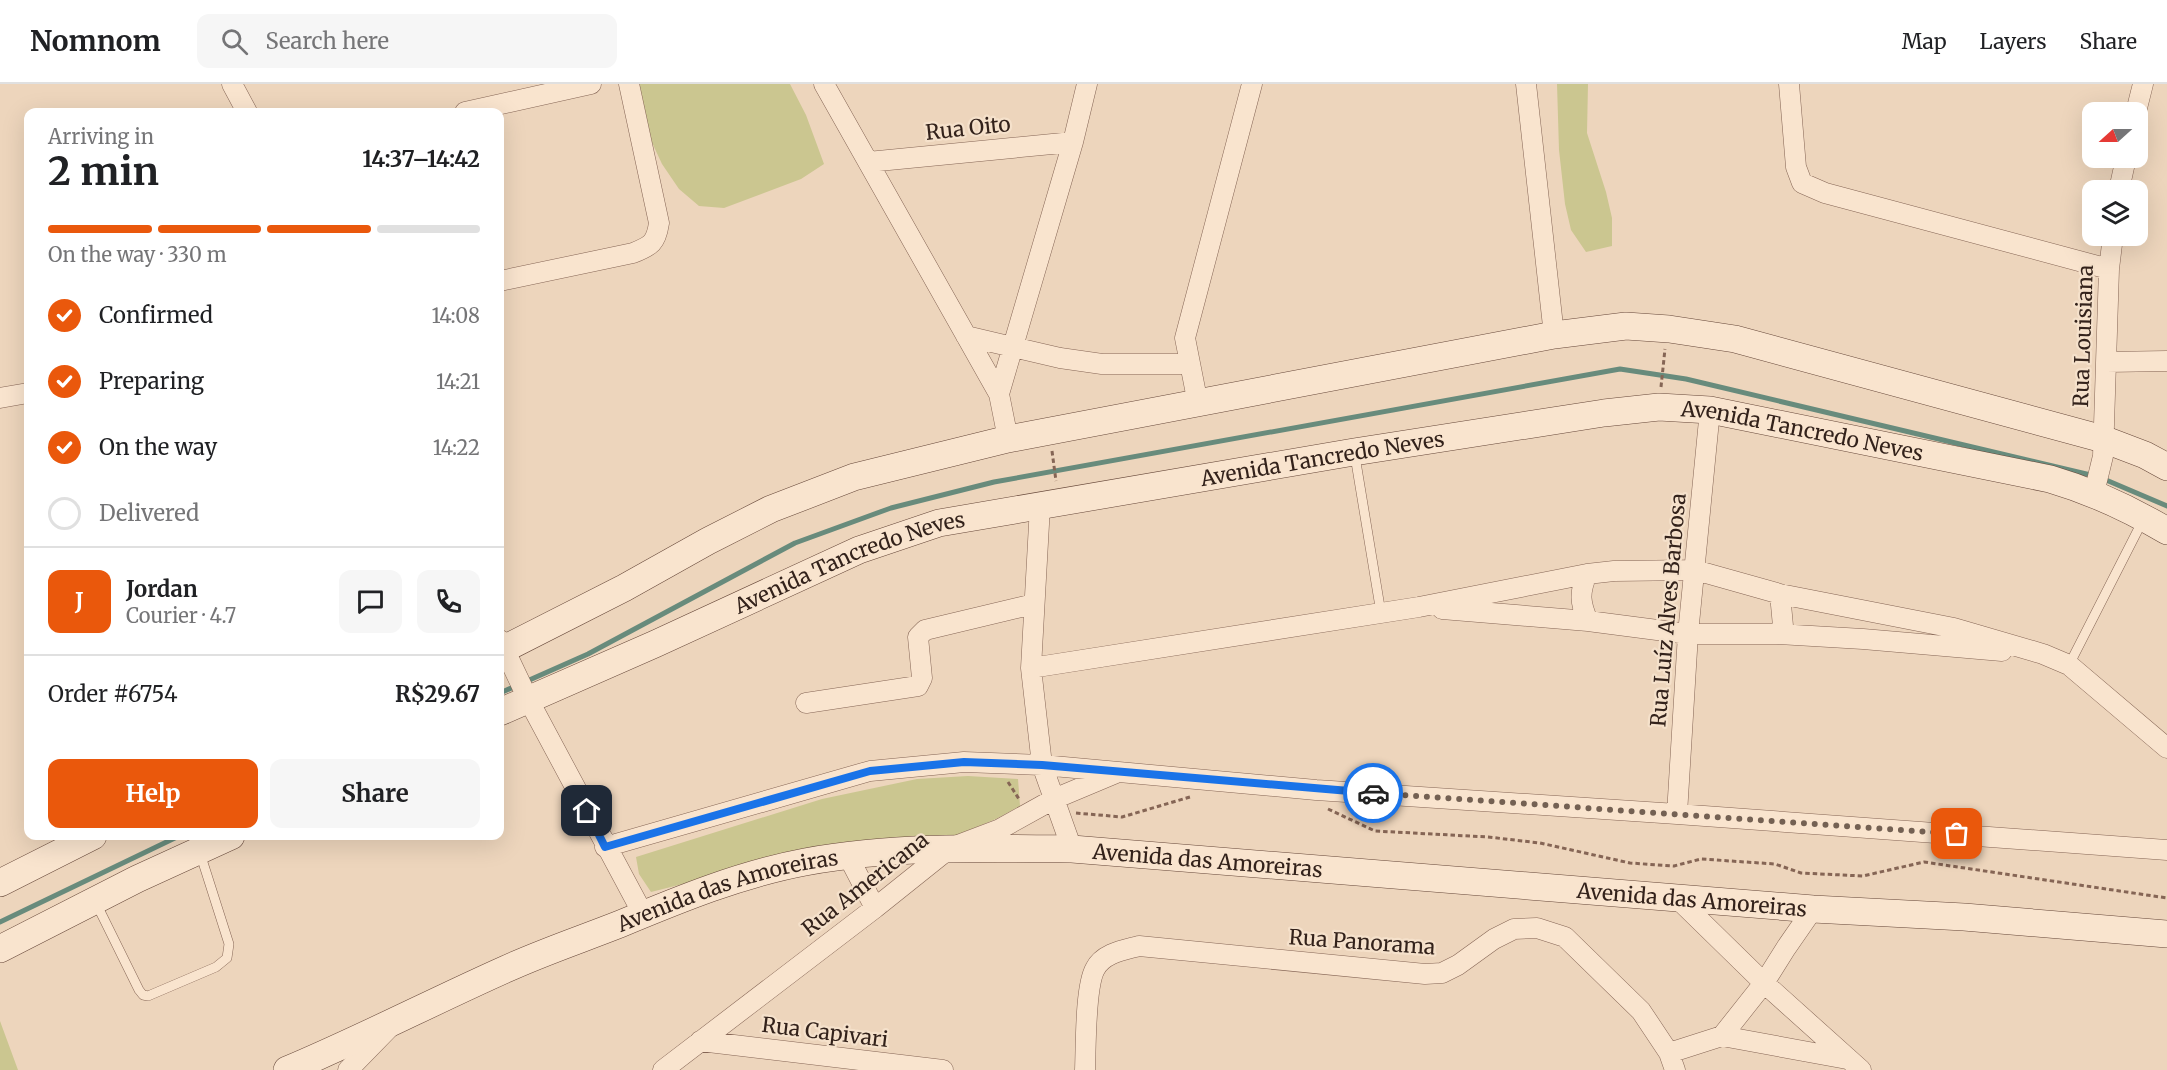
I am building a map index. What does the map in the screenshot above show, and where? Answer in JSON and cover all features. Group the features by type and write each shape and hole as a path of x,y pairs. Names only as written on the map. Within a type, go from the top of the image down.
{"main road":[{"path":"504,649 771,509 854,477 1008,439 1554,335 1626,326 1669,329 1735,339 2103,448 2145,455 2167,467"},
{"name":"Avenida Tancredo Neves","path":"504,709 526,695 655,644 859,550 939,523 1049,498 1659,407 1710,410 2096,488 2167,531"},
{"path":"0,882 85,840"},
{"path":"0,949 94,900 222,840"},
{"name":"Avenida das Amoreiras","path":"287,1070 507,968 643,914 732,882 774,869 848,856 950,848 1072,849 1813,909 1964,917 2167,934"}],"street":[{"path":"232,84 245,108"},
{"path":"483,108 591,84"},
{"path":"504,280 633,254 649,247 657,237 659,223 629,84"},
{"path":"824,84 999,394 1008,439"},
{"path":"999,394 1073,142 1087,84"},
{"path":"1198,404 1185,338 1252,84"},
{"path":"1526,84 1554,335"},
{"path":"1789,84 1796,167 1802,183 1825,193 2109,269"},
{"path":"2138,102 2143,84"},
{"name":"Rua Oito","path":"867,162 1073,142"},
{"name":"Rua Louisiana","path":"2096,488 2103,448 2112,246"},
{"path":"966,336 1012,348 1102,364 1190,364"},
{"path":"2107,362 2167,361"},
{"path":"0,398 24,394"},
{"name":"Rua Luíz Alves Barbosa","path":"1677,814 1688,633 1710,410"},
{"path":"1049,498 1034,604 1031,668 1042,765 1072,849"},
{"path":"1031,668 1419,607 1587,574 1614,571 1695,570 1780,594 1954,628 2043,654 2069,665 2167,748"},
{"path":"1587,574 1580,590 1580,605 1588,621"},
{"path":"1777,634 1783,626 1780,594"},
{"path":"806,703 918,686 922,678 918,637 920,633 1034,604"},
{"path":"1419,607 1588,621 1688,633 1777,634 1863,639 2043,654"},
{"path":"504,652 605,847 643,914"},
{"path":"605,847 870,771 964,762 1042,765 1316,790 2167,850"},
{"name":"Rua Americana","path":"663,1070 950,848 1000,829 1054,799 1119,772"},
{"path":"848,856 875,908"},
{"path":"1677,898 1764,983 1854,1064"},
{"path":"1672,1061 1722,1035 1764,983 1785,948 1813,909"},
{"name":"Rua Panorama","path":"1085,1070 1090,985 1095,967 1114,952 1139,946 1425,975 1442,973 1458,965 1494,939 1514,929 1537,928 1565,937 1641,1011 1672,1061"},
{"path":"348,1070 396,1021"},
{"path":"1722,1035 1854,1064"},
{"name":"Rua Capivari","path":"700,1041 943,1070"}],"lane":[{"path":"1354,452 1381,613"},
{"path":"2069,665 2144,517"},
{"path":"94,900 143,995 148,996 216,967 227,958 229,944 199,850"}],"path":[{"path":"1661,388 1663,357"},
{"path":"1049,498 1052,456"}],"shaded area":[{"path":"636,84 790,84 806,115 824,164 801,179 724,208 699,206 679,189 662,164 648,134"},
{"path":"1557,84 1588,84 1587,133 1612,218 1612,246 1586,252 1571,230 1565,204 1559,150"},
{"path":"968,776 1018,779 1020,806 996,819 931,846 747,868 651,892 639,874 636,857 822,799 917,779"},
{"path":"0,1021 18,1070 0,1070"}],"waterway":[{"path":"504,691 588,654 795,543 891,508 994,482 1620,369 1686,379 2099,477 2167,506"},
{"path":"0,922 171,840"}],"way so far":[{"path":"1373,793 1957,834"}],"route":[{"path":"587,811 605,847 818,784 870,771 964,762 1042,765 1316,790 1373,793"}]}
